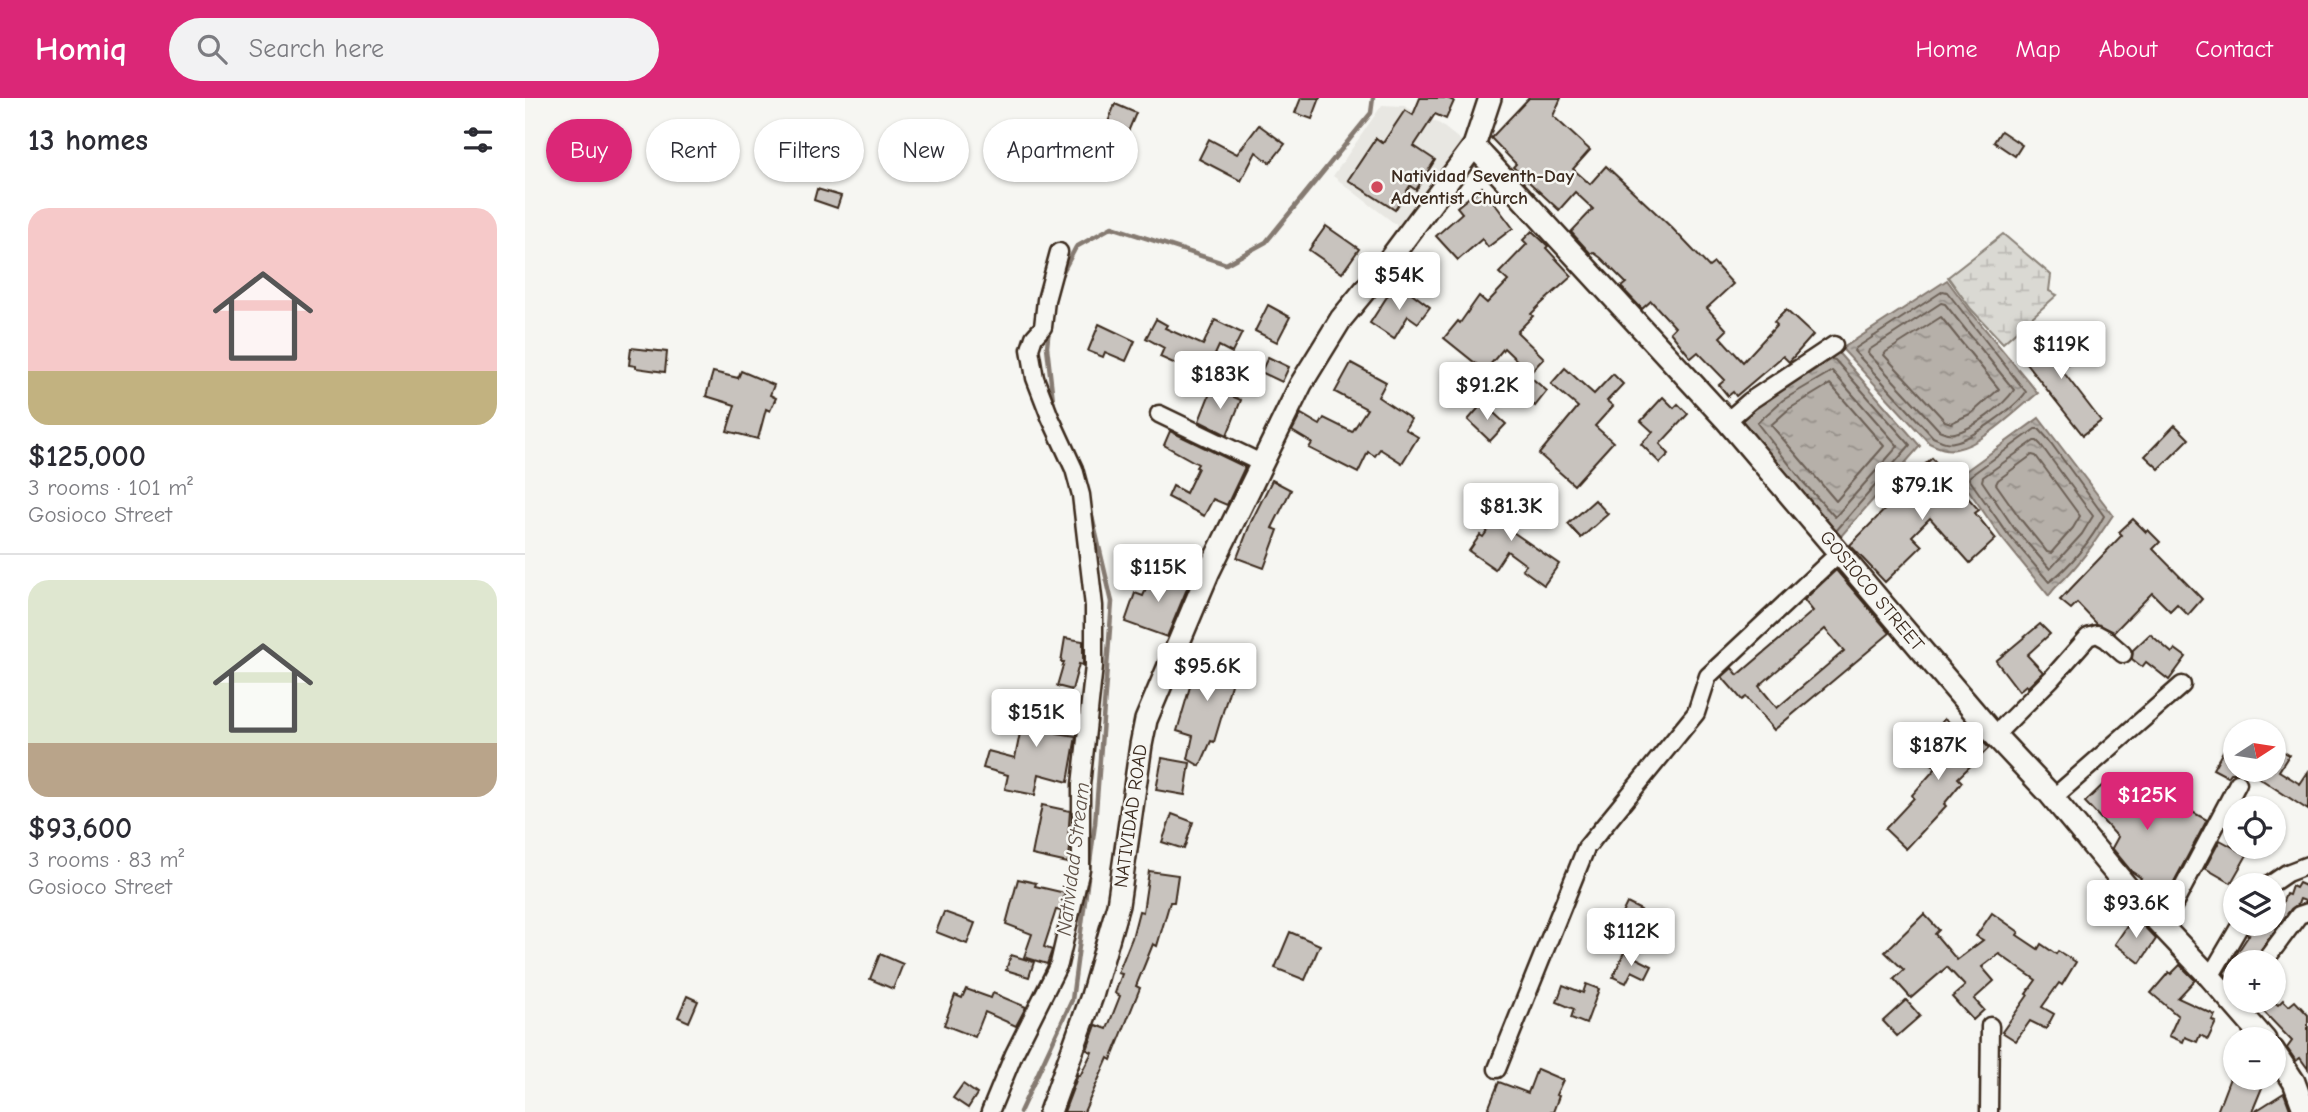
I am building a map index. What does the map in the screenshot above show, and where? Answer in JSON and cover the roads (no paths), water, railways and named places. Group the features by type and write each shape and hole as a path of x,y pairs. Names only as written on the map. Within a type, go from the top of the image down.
{"street":[{"name":"NATIVIDAD ROAD","path":"1050,1112 1092,996 1118,905 1146,720 1209,571 1301,384 1341,319 1383,268 1474,146 1490,98"},
{"name":"GOSIOCO STREET","path":"1474,146 1727,421 2162,927 2223,990"},
{"path":"990,1112 1014,1054 1059,964 1081,869 1081,785 1094,666 1094,606 1081,495 1074,469 1035,378 1030,349 1034,337 1042,327 1046,300 1059,253"},
{"path":"1727,421 1750,401 1834,345"},
{"path":"1159,414 1261,463"},
{"path":"1497,1069 1586,848 1696,713 1708,676 1839,553"},
{"path":"1995,735 2088,637 2097,635 2106,639 2123,654"},
{"path":"2053,798 2182,685"},
{"path":"2162,927 2238,783"},
{"path":"2286,874 2308,865"},
{"path":"2273,950 2299,915 2308,912"},
{"path":"2210,977 2234,936"},
{"name":"GOSIOCO STREET","path":"2244,1013 2255,1027"},
{"path":"1989,1112 1990,1026"},
{"path":"2286,1070 2305,1112"}],"water":[{"path":"1947,280 2038,393 1988,434 1966,446 1952,449 1929,443 1843,348"},
{"path":"1835,349 1920,446 1835,543 1735,420"},
{"path":"2039,418 2113,515 2080,561 2049,596 2001,537 1967,488 1956,478"}],"waterway":[{"name":"Natividad Stream","path":"1058,281 1076,247 1112,227 1226,264 1266,242 1371,113 1373,98"},
{"name":"Natividad Stream","path":"1049,327 1047,347 1054,409"},
{"name":"Natividad Stream","path":"1020,1112 1072,1000 1095,824 1112,602 1089,504"}],"place":[{"name":"Natividad Seventh-Day Adventist Church","path":"1377,187"}]}
